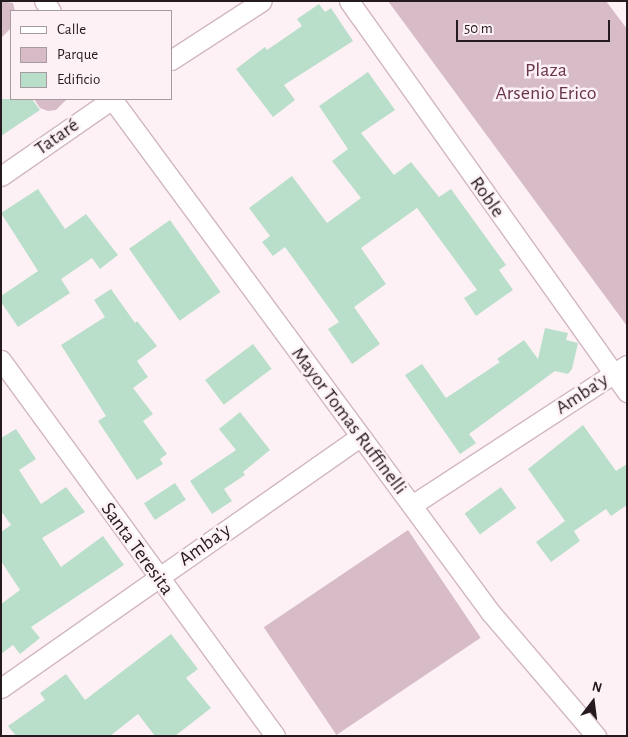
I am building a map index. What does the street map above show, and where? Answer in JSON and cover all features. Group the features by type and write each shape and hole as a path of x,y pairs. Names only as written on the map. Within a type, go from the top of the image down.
{"street":[{"path":"172,59 262,1"},
{"name":"Roble","path":"349,1 620,369 627,392"},
{"name":"Tataré","path":"1,176 111,100"},
{"name":"Mayor Tomas Ruffinelli","path":"113,100 359,437 412,505 491,613 596,736"},
{"name":"Santa Teresita","path":"1,360 158,578 275,736"},
{"name":"Amba'y","path":"412,505 620,369"},
{"name":"Amba'y","path":"1,688 359,437"}],"green space":[{"path":"1,1 13,3 15,10 10,10 10,29 1,38"},
{"name":"Plaza Arsenio Erico","path":"388,1 606,1 627,29 627,326"},
{"path":"35,100 66,100 56,110 48,111 40,108"},
{"path":"408,530 481,638 336,735 264,627"}],"building":[{"path":"319,4 325,12 331,8 353,41 284,85 295,100 273,117 236,69 265,47 267,50 302,26 297,19"},
{"path":"368,72 395,110 361,133 394,175 411,162 439,197 451,189 506,265 499,270 513,290 476,316 464,298 477,290 417,208 361,248 386,284 354,307 380,344 352,364 328,329 339,322 285,247 273,256 262,242 270,236 249,208 292,176 327,223 361,198 332,161 348,149 319,106"},
{"path":"1,99 33,100 40,110 1,136"},
{"path":"38,189 65,229 86,214 118,255 100,269 92,258 61,279 70,293 18,327 1,302 1,296 38,271 1,213"},
{"path":"170,220 220,292 180,321 129,249"},
{"path":"111,289 135,323 137,321 157,346 137,361 148,377 133,388 153,414 143,421 167,454 160,459 163,464 137,480 98,421 106,416 61,345 105,317 94,300"},
{"path":"545,328 568,333 566,340 578,343 572,369 568,374 555,371 469,434 476,443 460,454 405,375 422,364 446,398 500,362 497,359 524,340 538,359"},
{"path":"253,344 272,369 224,405 205,380"},
{"path":"240,412 270,450 243,472 245,475 224,489 232,501 212,514 190,481 236,450 219,429"},
{"path":"583,425 616,471 627,464 627,505 611,516 606,509 574,531 580,541 551,562 536,542 565,521 528,469"},
{"path":"16,429 36,459 19,470 41,504 66,487 85,512 42,538 61,567 103,536 124,565 31,627 40,638 20,654 13,645 1,654 1,604 20,590 1,561 1,532 11,525 1,511 1,438"},
{"path":"175,483 186,500 155,520 144,503"},
{"path":"501,487 516,508 480,534 465,513"},
{"path":"171,634 198,669 186,678 211,708 175,736 155,736 138,714 110,736 16,736 8,726 45,700 40,693 66,674 85,700"}]}
